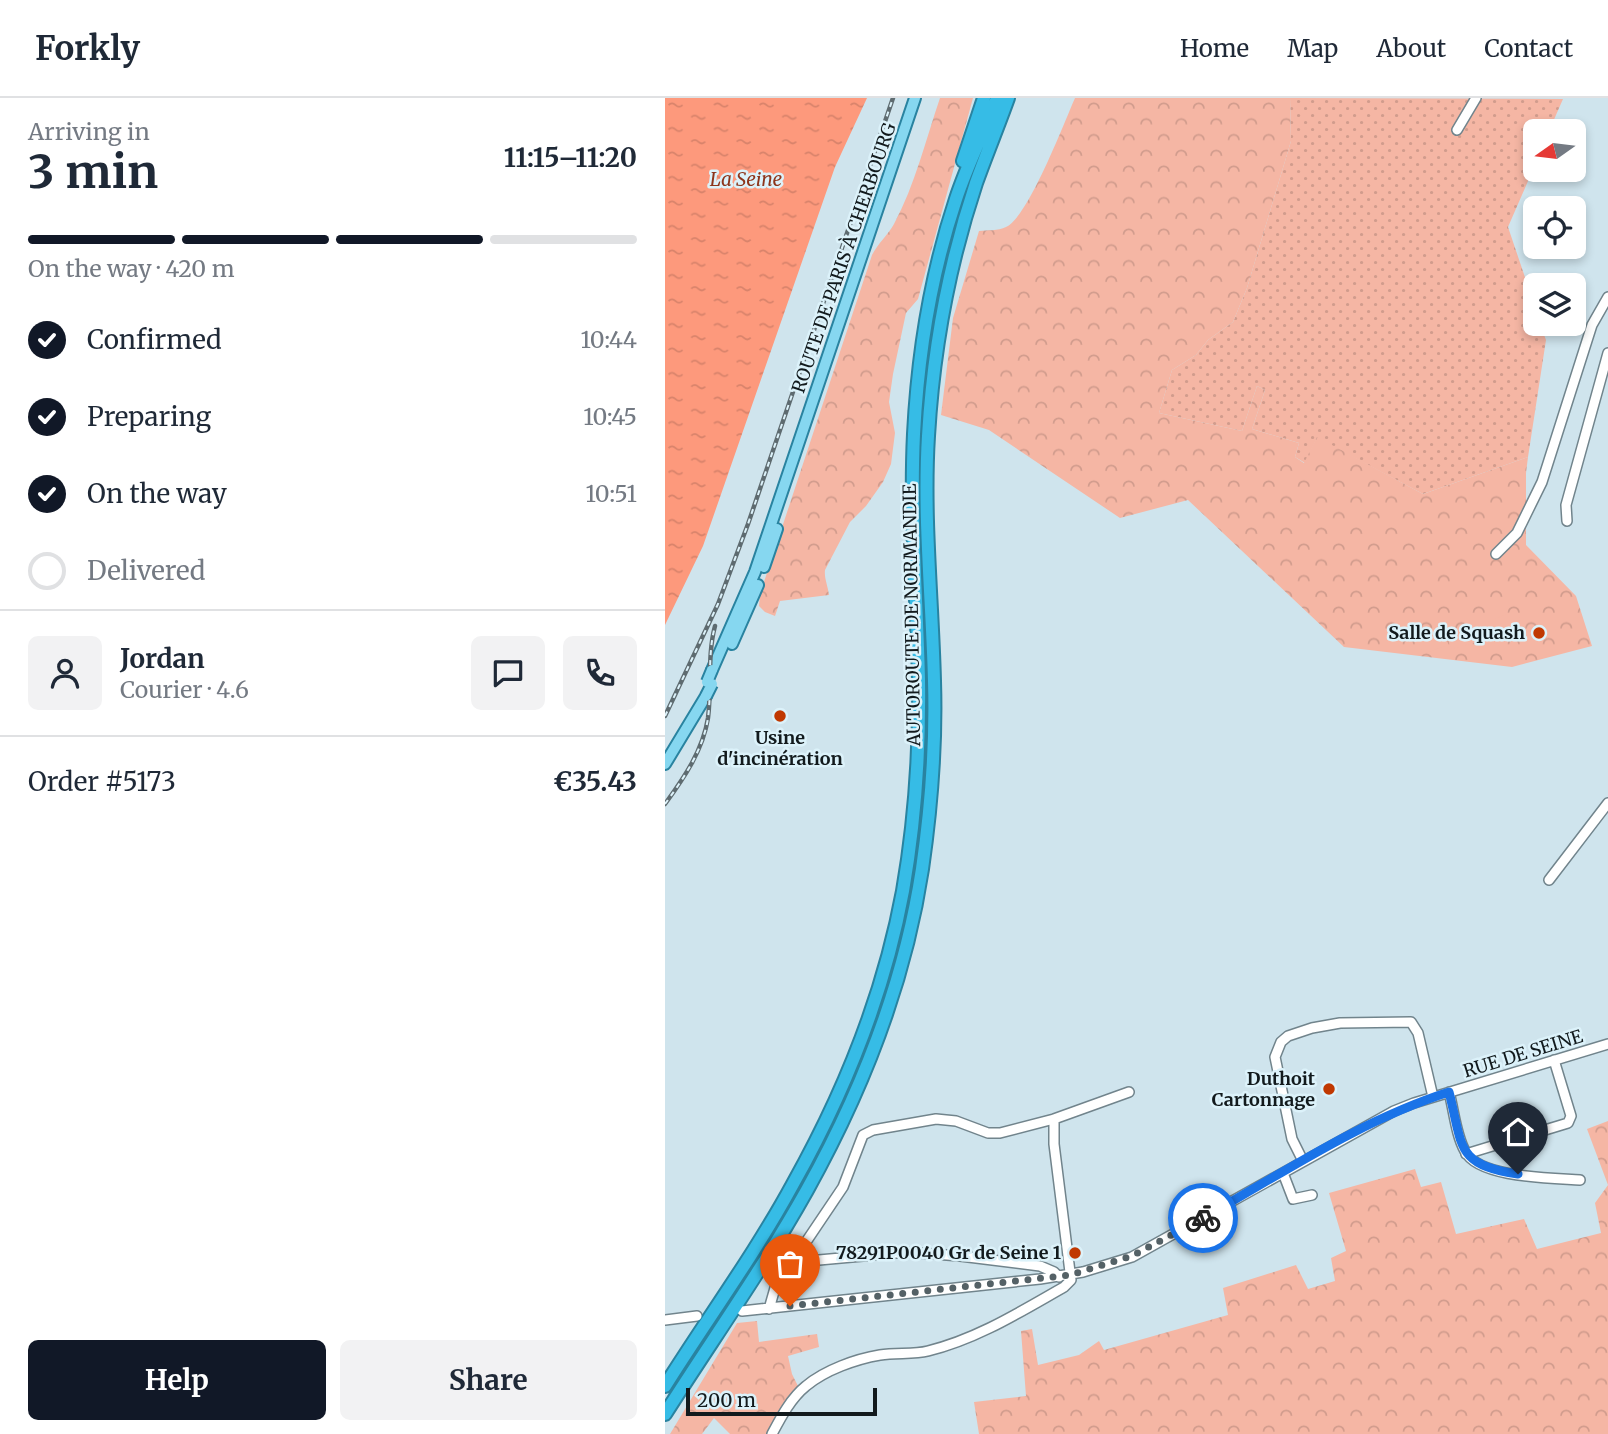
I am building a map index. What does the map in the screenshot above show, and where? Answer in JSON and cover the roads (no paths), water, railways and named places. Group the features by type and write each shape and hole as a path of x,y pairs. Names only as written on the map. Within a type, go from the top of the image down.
{"highway":[{"path":"957,196 961,167 984,98"},
{"name":"AUTOROUTE DE NORMANDIE","path":"665,1386 766,1230 815,1143 862,1037 898,914 915,800 919,741 912,498 918,378 938,264 957,196 997,98"},
{"name":"AUTOROUTE DE NORMANDIE","path":"665,1414 776,1242 828,1151 876,1042 913,916 930,800 934,741 926,494 933,374 956,252 976,185 1008,98"}],"main road":[{"name":"ROUTE DE PARIS À CHERBOURG","path":"688,724 706,696 712,670 747,593 915,98"},
{"name":"ROUTE DE PARIS À CHERBOURG","path":"665,764 750,605 768,556 805,428"}],"street":[{"path":"1457,130 1476,98"},
{"path":"1496,554 1517,533 1542,482 1592,325 1608,297"},
{"path":"1567,521 1566,505 1608,353"},
{"path":"1549,880 1608,803"},
{"path":"1303,1161 1292,1139 1276,1057 1281,1041 1288,1036 1340,1023 1411,1022 1418,1033 1433,1097"},
{"name":"RUE DE SEINE","path":"742,1311 1059,1277 1132,1256 1394,1111 1608,1044"},
{"path":"1466,1154 1568,1123 1571,1116 1554,1060"},
{"path":"769,1308 772,1293 843,1187 863,1135 873,1130 936,1119 956,1121 988,1133 1000,1133 1054,1119 1129,1092"},
{"path":"1449,1092 1466,1154 1477,1164 1501,1172 1580,1180"},
{"path":"772,1434 791,1402 806,1386 854,1362 881,1354 927,1351 986,1331 1064,1287 1071,1280 1054,1144 1054,1119"},
{"path":"1283,1173 1293,1199 1312,1195"},
{"path":"809,1261 907,1252 1040,1266 1059,1277"},
{"path":"665,1320 697,1317"}],"water":[{"name":"La Seine","path":"665,98 867,98 835,167 703,546 665,625"}],"railway":[{"path":"665,716 718,604 748,524 893,98"},
{"path":"665,804 692,763 702,741 708,718 711,649 715,626"}],"place":[{"name":"Salle de Squash","path":"1539,633"},
{"name":"Usine d'incinération","path":"780,716"},
{"name":"Duthoit Cartonnage","path":"1329,1089"},
{"name":"78291P0040 Gr de Seine 1","path":"1075,1253"}]}
